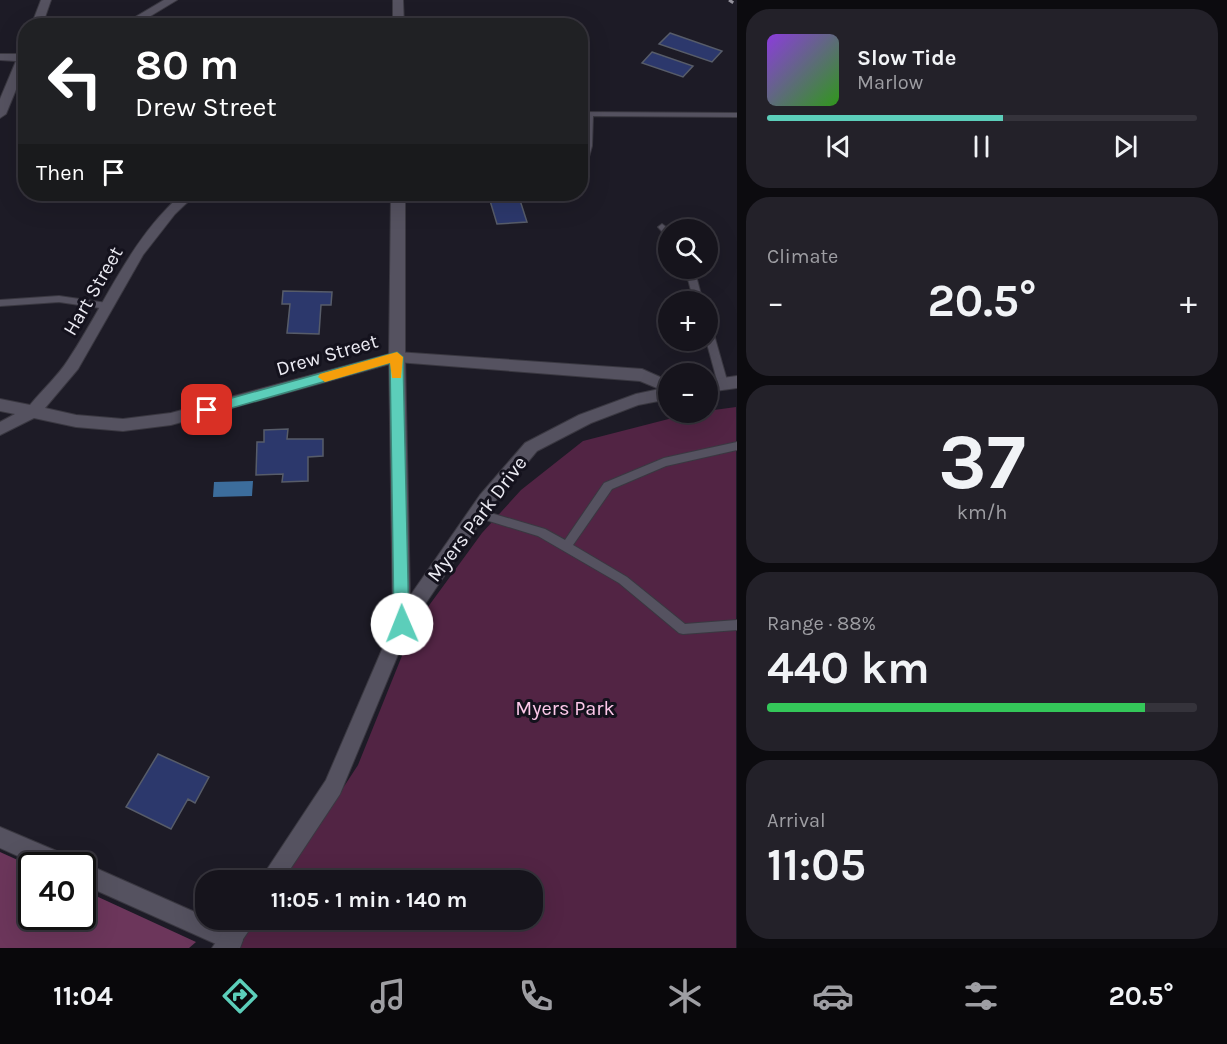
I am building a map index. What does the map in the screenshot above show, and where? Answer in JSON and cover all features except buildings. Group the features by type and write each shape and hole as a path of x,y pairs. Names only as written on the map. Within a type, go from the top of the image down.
{"street":[{"path":"39,18 46,0"},
{"path":"139,18 172,0"},
{"path":"398,0 399,18"},
{"path":"0,57 18,56"},
{"path":"0,114 18,70"},
{"name":"Hart Street","path":"34,411 73,365 137,253 182,201"},
{"path":"398,201 397,357 402,624"},
{"name":"Drew Street","path":"0,405 76,421 123,425 171,419 397,357 642,375 658,382"},
{"name":"Myers Park Drive","path":"278,870 333,787 361,726 402,624 477,513 531,447 585,419 636,400 658,395"},
{"path":"0,429 34,411"},
{"path":"0,837 34,852"},
{"path":"96,880 227,944 238,930"}],"lane":[{"path":"588,114 736,115"},
{"path":"0,303 59,299 107,306"},
{"path":"714,351 723,384"},
{"path":"566,547 608,486 664,462 736,446"},
{"path":"477,513 541,532 623,580 683,629 736,625"}],"green space":[{"name":"Myers Park","path":"736,407 736,948 232,948 246,930 543,930 543,870 290,870 358,765 414,626 482,533 521,490 583,441 658,422 718,423 718,409"}],"shaded area":[{"path":"0,852 18,860 18,930 96,930 96,896 196,942 189,948 0,948"}],"water":[{"path":"253,481 252,496 213,497 214,482"}],"railway":[{"path":"729,0 737,5"}],"slow traffic":[{"path":"325,377 397,357 397,375"}],"route":[{"path":"207,410 397,357 402,624"}]}
